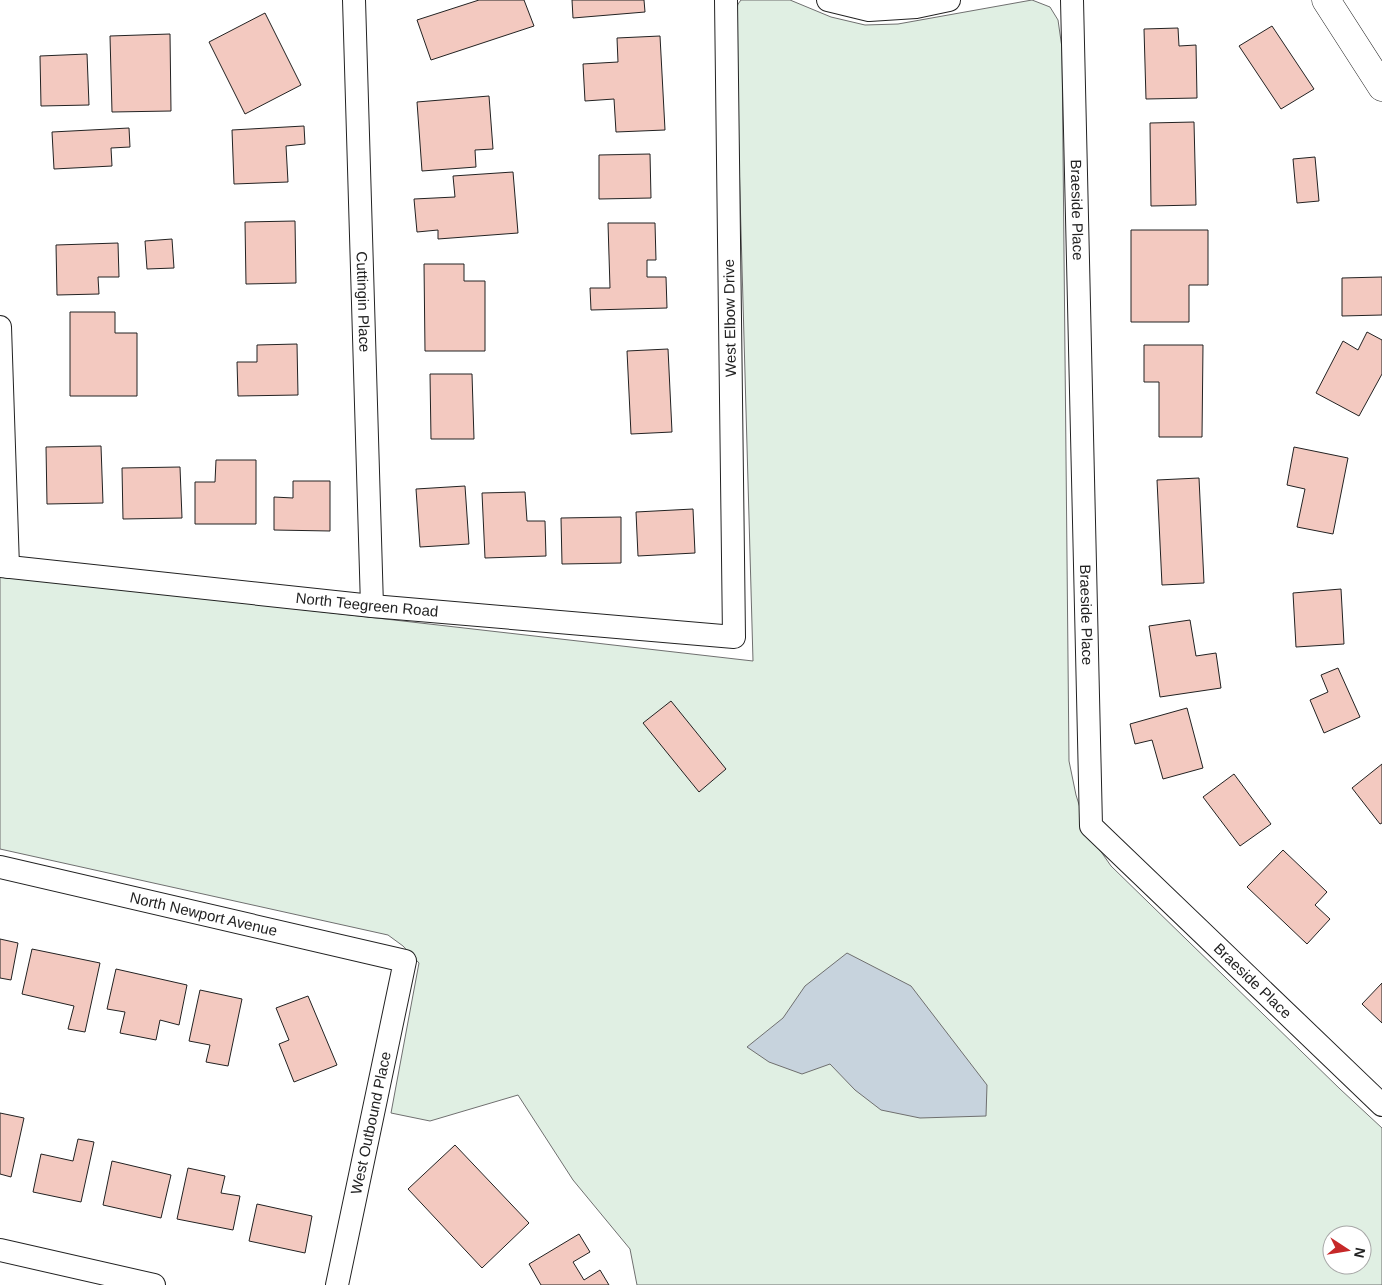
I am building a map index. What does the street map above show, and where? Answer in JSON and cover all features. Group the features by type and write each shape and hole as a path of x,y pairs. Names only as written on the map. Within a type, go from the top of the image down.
{"street":[{"name":"Cuttingin Place","path":"354,0 372,606"},
{"name":"West Elbow Drive","path":"726,0 734,637"},
{"path":"828,0 869,10 916,7 949,0"},
{"name":"Braeside Place","path":"1072,0 1091,826 1382,1105"},
{"path":"1326,0 1382,87"},
{"path":"0,327 4,567"},
{"name":"North Teegreen Road","path":"4,567 372,606 734,637"},
{"name":"North Newport Avenue","path":"0,868 405,961"},
{"name":"West Outbound Place","path":"337,1285 405,961"},
{"path":"0,1250 154,1285"}],"green space":[{"path":"741,0 790,0 831,17 865,25 898,24 1032,0 1050,7 1058,20 1062,48 1069,761 1076,795 1088,833 1111,866 1382,1128 1382,1285 637,1285 630,1249 573,1180 518,1095 430,1121 391,1113 419,963 403,946 388,935 0,849 0,575 753,661 735,15"}],"shaded area":[{"path":"847,953 911,986 987,1085 986,1116 920,1118 881,1110 855,1090 830,1064 802,1074 769,1062 747,1047 783,1018 805,986"}],"building":[{"path":"479,0 524,0 534,26 431,60 417,20"},
{"path":"572,0 644,0 645,12 573,18"},
{"path":"265,13 301,85 245,114 209,42"},
{"path":"1272,26 1314,89 1281,109 1239,46"},
{"path":"1178,28 1179,46 1196,45 1197,98 1146,99 1144,29"},
{"path":"170,34 171,111 112,112 110,36"},
{"path":"660,36 665,130 616,132 614,99 585,101 583,64 618,62 617,38"},
{"path":"87,54 89,105 41,106 40,56"},
{"path":"489,96 493,149 475,150 476,167 422,171 417,102"},
{"path":"1194,122 1196,205 1151,206 1150,123"},
{"path":"304,126 305,144 286,146 288,182 234,184 232,130"},
{"path":"129,128 130,147 111,148 112,166 54,169 52,132"},
{"path":"650,154 651,198 599,199 599,155"},
{"path":"1315,157 1319,201 1297,203 1293,159"},
{"path":"513,172 518,233 438,239 438,230 417,232 414,199 455,197 453,176"},
{"path":"295,221 296,283 246,284 245,222"},
{"path":"608,223 655,223 656,260 647,260 647,277 666,277 667,308 591,310 590,288 610,288"},
{"path":"1131,230 1208,230 1208,285 1189,285 1189,322 1131,322"},
{"path":"172,239 174,268 147,269 145,241"},
{"path":"118,243 119,277 98,277 99,294 57,295 56,245"},
{"path":"424,264 464,264 464,281 485,281 485,351 425,351"},
{"path":"1382,277 1382,315 1342,316 1342,278"},
{"path":"70,312 115,312 115,333 137,333 137,396 70,396"},
{"path":"1367,332 1382,340 1382,374 1359,416 1316,393 1343,341 1358,350"},
{"path":"297,344 298,395 238,396 237,362 257,362 257,345"},
{"path":"1144,345 1203,345 1202,437 1159,437 1159,382 1144,382"},
{"path":"668,349 672,432 631,434 627,351"},
{"path":"430,374 472,374 474,439 431,439"},
{"path":"101,446 103,503 47,504 46,447"},
{"path":"1294,447 1348,458 1333,534 1297,527 1305,489 1287,485"},
{"path":"216,460 256,460 256,524 195,524 195,482 215,482"},
{"path":"180,467 182,518 123,519 122,468"},
{"path":"1199,478 1204,583 1162,585 1157,480"},
{"path":"293,481 330,481 330,531 274,530 274,497 293,498"},
{"path":"465,486 469,544 420,547 416,489"},
{"path":"525,492 527,521 545,521 546,556 485,558 482,493"},
{"path":"693,509 695,553 638,556 636,512"},
{"path":"621,517 621,563 562,564 561,518"},
{"path":"1341,589 1344,644 1296,647 1293,593"},
{"path":"1190,620 1196,656 1216,653 1221,688 1160,697 1149,626"},
{"path":"1338,668 1360,717 1324,733 1310,700 1328,692 1321,675"},
{"path":"671,701 726,769 699,792 643,723"},
{"path":"1187,708 1203,768 1163,779 1152,740 1135,744 1130,724"},
{"path":"1382,764 1382,823 1380,824 1352,788"},
{"path":"1234,774 1271,824 1240,846 1203,797"},
{"path":"1283,850 1327,892 1315,905 1330,919 1307,944 1247,887"},
{"path":"0,939 18,943 11,980 0,978"},
{"path":"32,949 100,963 85,1032 68,1029 74,1006 22,994"},
{"path":"116,969 187,985 179,1025 160,1020 156,1040 120,1033 125,1012 107,1009"},
{"path":"1382,983 1382,1023 1362,1004"},
{"path":"200,990 242,999 228,1066 206,1062 210,1045 189,1041"},
{"path":"308,996 337,1065 294,1082 279,1044 289,1040 276,1008"},
{"path":"0,1113 24,1118 11,1177 0,1174"},
{"path":"78,1139 94,1142 81,1202 33,1192 41,1154 73,1161"},
{"path":"455,1145 529,1223 482,1268 408,1189"},
{"path":"112,1161 171,1175 161,1218 103,1205"},
{"path":"188,1168 225,1176 221,1193 240,1196 233,1230 177,1219"},
{"path":"257,1204 312,1216 305,1253 249,1241"},
{"path":"579,1234 590,1252 573,1262 584,1280 600,1270 609,1285 541,1285 529,1264"}]}
